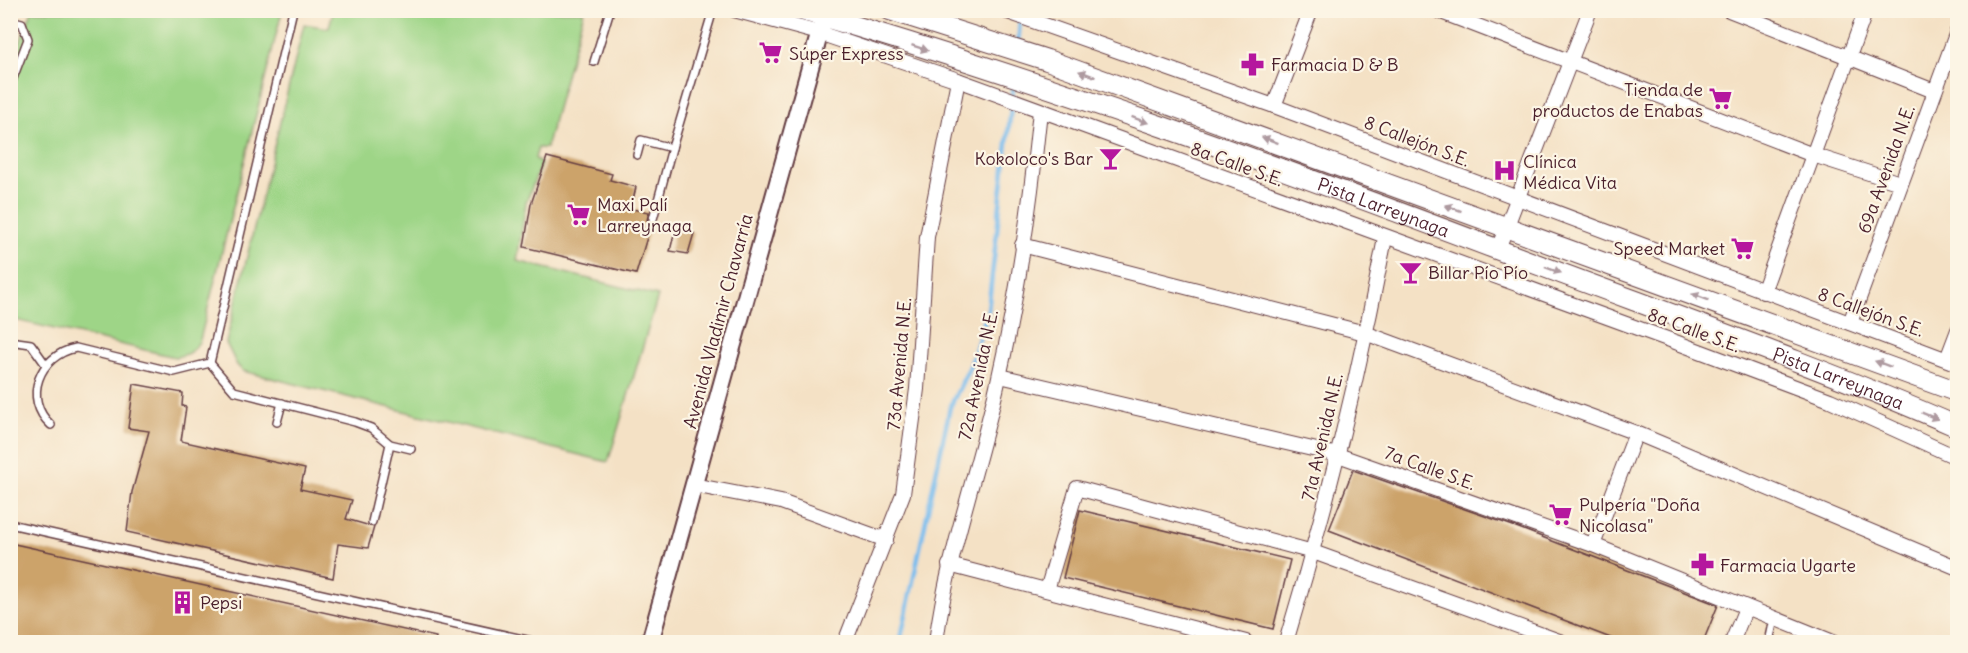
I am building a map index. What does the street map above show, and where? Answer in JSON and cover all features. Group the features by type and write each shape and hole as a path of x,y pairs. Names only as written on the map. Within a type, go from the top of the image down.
{"main road":[{"name":"Pista Larreynaga","path":"801,10 823,20 1025,80 1498,249 1828,374 1958,427"},
{"name":"Pista Larreynaga","path":"890,10 1005,46 1958,392"}],"street":[{"name":"8a Calle S.E.","path":"734,10 823,20 989,93 1830,400 1958,458"},
{"path":"1274,106 1311,10"},
{"path":"1436,10 1571,64 1813,154 1900,183"},
{"path":"1498,249 1519,200 1590,10"},
{"path":"1729,10 1934,91"},
{"path":"1763,292 1866,10"},
{"name":"8 Callejón S.E.","path":"1004,11 1036,18 1952,361"},
{"name":"Avenida Vladimir Chavarría","path":"650,642 823,20"},
{"name":"69a Avenida N.E.","path":"1850,323 1958,29"},
{"name":"73a Avenida N.E.","path":"845,642 903,494 917,389 927,237 958,80"},
{"name":"72a Avenida N.E.","path":"936,642 949,565 1000,376 1022,245 1034,108"},
{"name":"71a Avenida N.E.","path":"1286,642 1313,552 1338,455 1385,238"},
{"path":"1022,245 1365,333 1636,433 1958,568"},
{"path":"1952,361 1958,330"},
{"name":"7a Calle S.E.","path":"1000,376 1338,455 1593,545 1833,642"},
{"path":"1593,545 1636,433"},
{"path":"693,485 781,502 886,540"},
{"path":"1047,590 1077,488 1313,552 1562,642"},
{"path":"949,565 1246,642"},
{"path":"1732,642 1746,608"}],"lane":[{"path":"210,363 293,10"},
{"path":"594,62 610,10"},
{"path":"652,219 713,10"},
{"path":"10,20 22,23 28,39 10,86"},
{"path":"684,104 692,106"},
{"path":"637,155 641,140 672,148"},
{"path":"10,341 31,344 46,366"},
{"path":"51,425 38,408 35,398 36,386 46,366 64,350 76,348 174,372 210,363"},
{"path":"210,363 234,391 355,422 382,435 390,444 411,449"},
{"path":"277,422 282,403"},
{"path":"372,522 390,444"},
{"path":"10,524 536,642"},
{"path":"1769,642 1774,619"}],"green space":[{"path":"32,11 282,11 200,340 187,354 175,357 11,319 10,68"},
{"path":"333,11 584,11 546,148 538,148 535,158 541,164 526,203 517,261 658,296 608,462 243,371 237,365 226,343 304,24 329,28"}],"building":[{"name":"Maxi Palí Larreynaga","path":"547,157 612,174 610,180 636,187 631,209 649,212 647,220 651,224 636,274 524,247 531,204"},
{"path":"675,230 694,233 688,254 670,251"},
{"path":"134,384 183,393 182,406 186,407 181,441 305,469 300,489 352,500 346,519 374,527 368,548 338,544 333,578 127,532 132,492 149,431 128,428"},
{"path":"1353,470 1516,527 1718,605 1703,642 1621,642 1329,530"},
{"path":"1080,510 1290,560 1273,629 1063,578"},
{"name":"Pepsi","path":"10,543 436,637 435,642 10,642"}],"waterway":[{"path":"1018,47 1020,19"},
{"path":"900,642 950,407 971,364 988,310 1014,82"}],"place":[{"name":"Súper Express","path":"771,53"},
{"name":"Farmacia D & B","path":"1253,64"},
{"name":"Tienda de productos de Enabas","path":"1721,99"},
{"name":"Kokoloco's Bar","path":"1111,158"},
{"name":"Clínica Médica Vita","path":"1505,171"},
{"name":"Maxi Palí Larreynaga","path":"579,214"},
{"name":"Speed Market","path":"1743,248"},
{"name":"Billar Pío Pío","path":"1410,272"},
{"name":"Pulpería \"Doña Nicolasa\"","path":"1561,514"},
{"name":"Farmacia Ugarte","path":"1702,565"},
{"name":"Pepsi","path":"182,602"}]}
